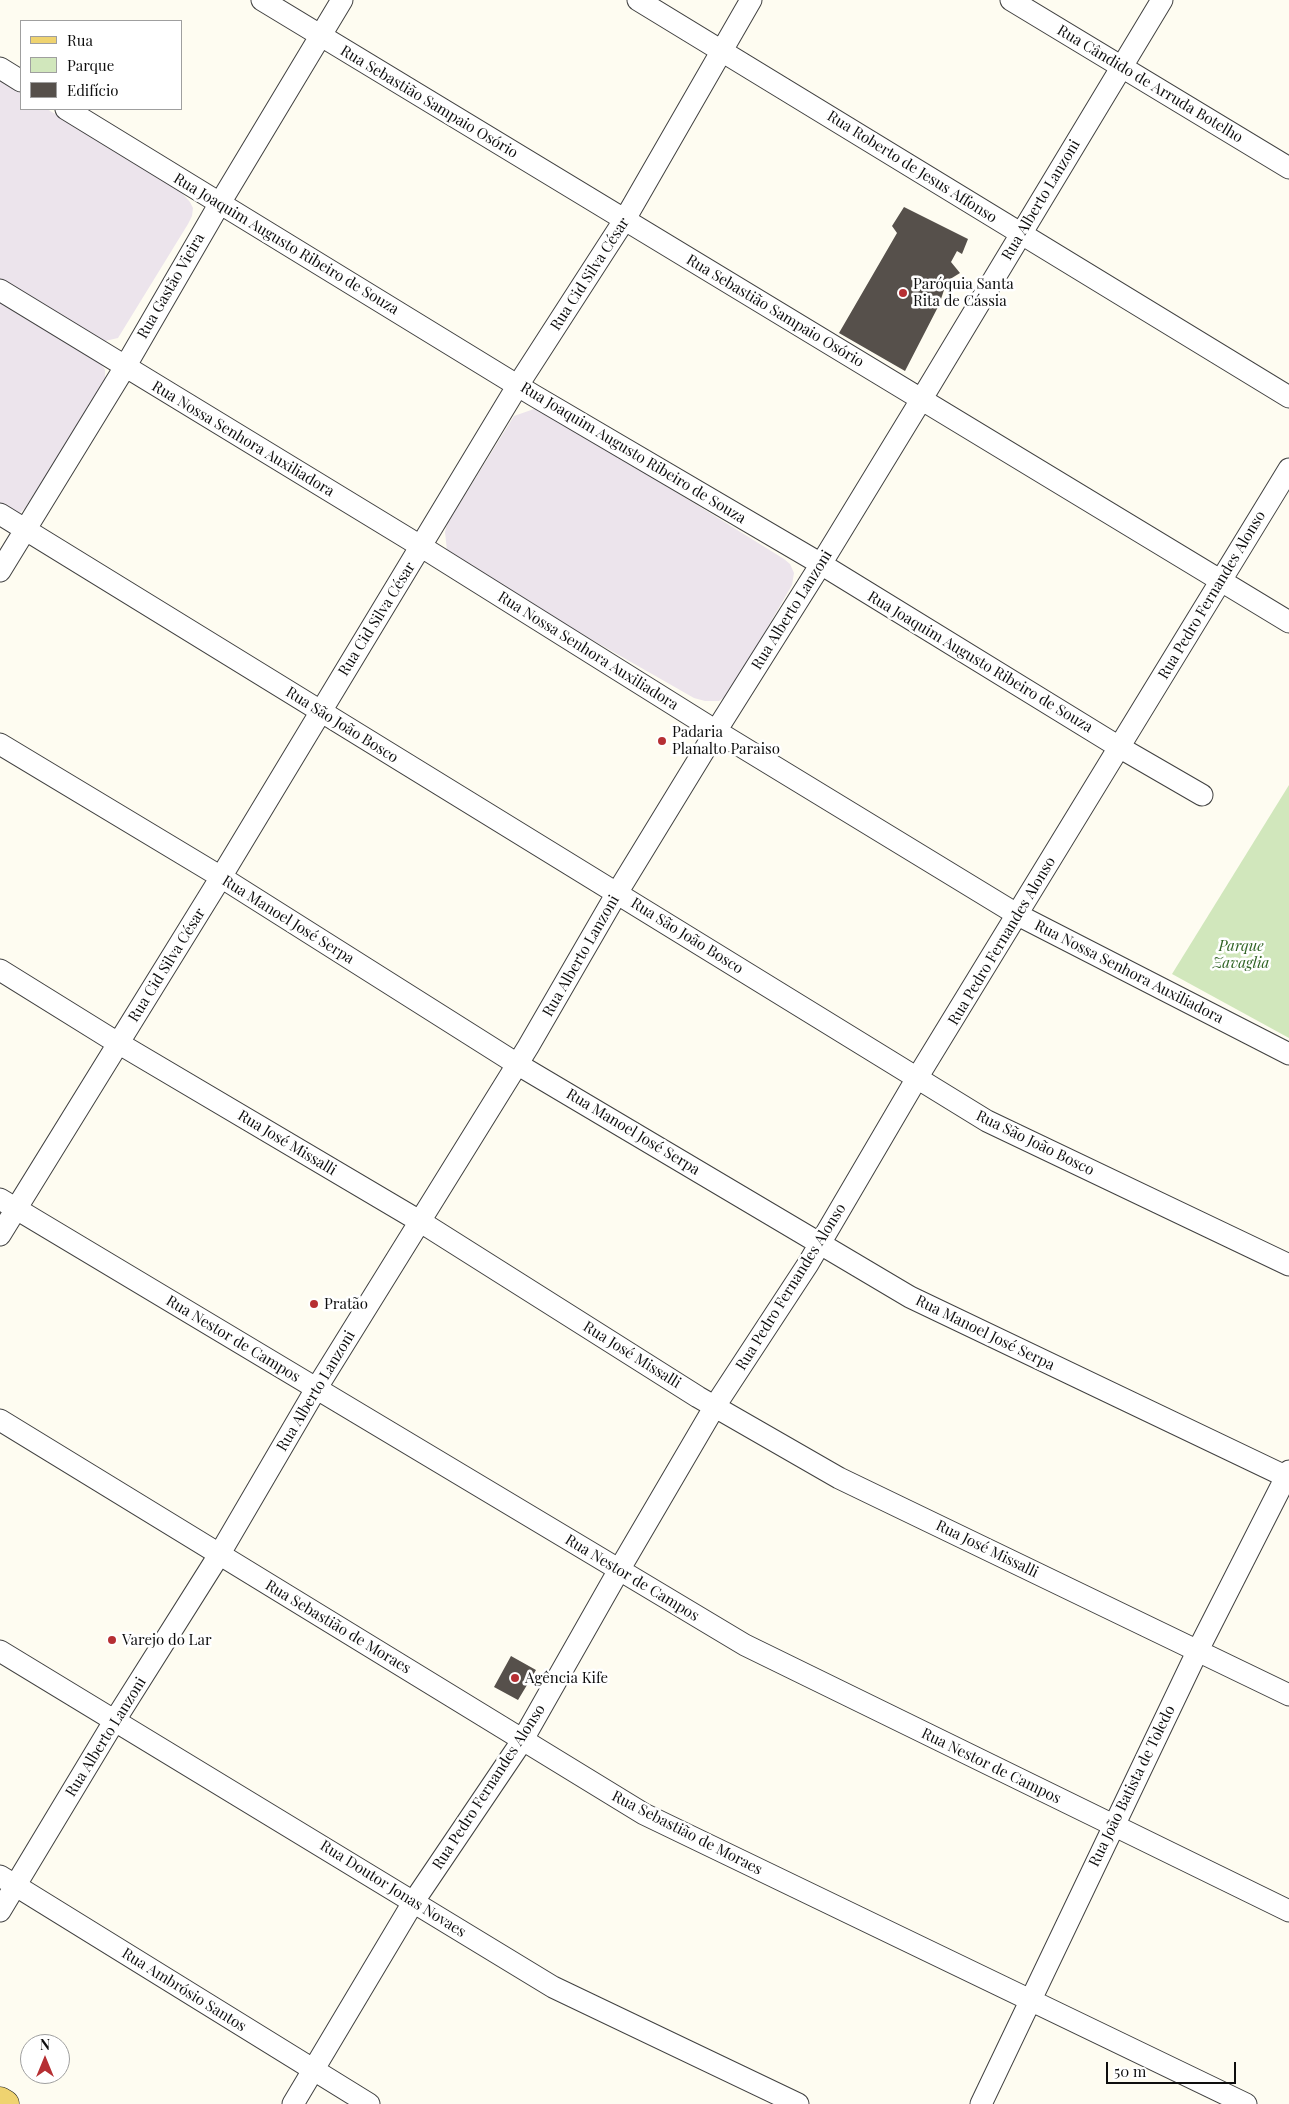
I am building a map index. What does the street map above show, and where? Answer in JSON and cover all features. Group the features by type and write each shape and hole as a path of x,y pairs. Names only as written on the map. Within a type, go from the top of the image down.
{"main road":[{"path":"0,2101 5,2104"}],"street":[{"name":"Rua Sebastião Sampaio Osório","path":"262,0 1289,622"},
{"name":"Rua Gastão Vieira","path":"0,571 125,366 342,0"},
{"name":"Rua Roberto de Jesus Affonso","path":"638,0 1020,235 1289,397"},
{"name":"Rua Cid Silva César","path":"0,1235 8,1204 118,1042 221,877 319,712 422,547 518,385 625,219 751,0"},
{"name":"Rua Cândido de Arruda Botelho","path":"1011,0 1289,168"},
{"name":"Rua Alberto Lanzoni","path":"0,1911 8,1880 115,1720 219,1555 316,1389 421,1222 716,731 922,400 1162,0"},
{"path":"0,68 20,80"},
{"name":"Rua Joaquim Augusto Ribeiro de Souza","path":"68,110 518,385 821,564 1119,747 1202,795"},
{"name":"Rua Nossa Senhora Auxiliadora","path":"0,290 422,547 716,731 1018,915 1289,1054"},
{"name":"Rua Pedro Fernandes Alonso","path":"293,2104 414,1901 522,1741 618,1570 715,1406 820,1243 917,1078 1289,469"},
{"name":"Rua São João Bosco","path":"0,514 319,712 987,1121 1289,1265"},
{"name":"Rua Manoel José Serpa","path":"0,744 221,877 517,1064 910,1297 1288,1475"},
{"name":"Rua José Missalli","path":"0,970 421,1222 698,1397 839,1478 1289,1695"},
{"name":"Rua Nestor de Campos","path":"8,1204 745,1645 1289,1911"},
{"name":"Rua Sebastião de Moraes","path":"0,1420 644,1814 1246,2104"},
{"name":"Rua João Batista de Toledo","path":"981,2104 1198,1650 1288,1475"},
{"name":"Rua Doutor Jonas Novaes","path":"0,1651 553,1987 798,2104"},
{"name":"Rua Ambrósio Santos","path":"8,1880 369,2104"}],"shaded area":[{"path":"0,80 20,92 20,110 49,110 179,190 193,208 188,224 118,338 105,341 90,338 0,279"},
{"path":"0,299 99,360 105,370 102,388 25,508 20,513 13,514 0,508"},
{"path":"534,409 544,410 790,564 794,573 792,585 729,694 719,701 705,701 694,698 454,561 447,551 445,532 447,524 514,416"}],"green space":[{"name":"Parque Zavaglia","path":"1289,785 1289,1038 1172,974"}],"building":[{"name":"Paróquia Santa Rita de Cássia","path":"904,207 968,239 962,254 957,251 951,262 960,273 947,281 939,305 905,371 839,333 897,233 892,226"},
{"name":"Agência Kife","path":"511,1656 536,1670 518,1700 494,1687"}],"place":[{"name":"Paróquia Santa Rita de Cássia","path":"903,293"},
{"name":"Padaria Planalto Paraiso","path":"662,741"},
{"name":"Pratão","path":"314,1304"},
{"name":"Varejo do Lar","path":"112,1640"},
{"name":"Agência Kife","path":"515,1678"}]}
